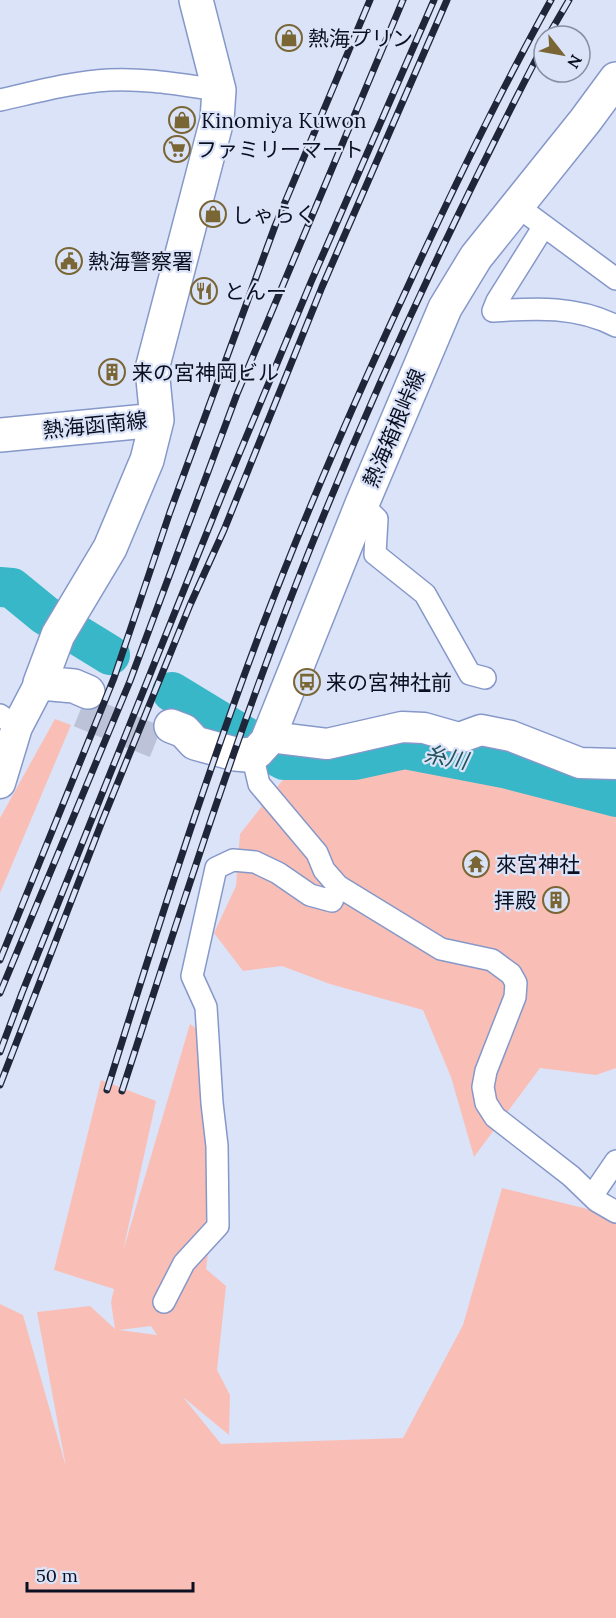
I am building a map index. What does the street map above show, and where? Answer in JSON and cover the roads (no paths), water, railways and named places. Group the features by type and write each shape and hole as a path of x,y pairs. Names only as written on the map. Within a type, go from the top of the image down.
{"main road":[{"name":"熱海函南線","path":"0,435 157,420 152,369 217,120 219,90 196,0"},
{"name":"熱海箱根峠線","path":"261,746 445,308 476,257 616,79"},
{"path":"84,701 66,705 40,683 64,625 110,548 147,460 157,420"},
{"path":"176,738 235,754 261,746"}],"street":[{"path":"0,100 83,82 110,80 158,81 219,90"},
{"path":"517,206 616,279"},
{"path":"544,226 497,301 494,311 538,308 575,311 600,318 616,326"},
{"path":"362,504 377,519 375,554 425,594 470,674 485,678"},
{"path":"0,783 6,738 40,683"},
{"path":"616,764 580,764 511,736 481,730 459,738 424,728 402,727 327,744 261,746 259,784 317,852 324,870 338,886 441,949 492,960 511,974 516,983 515,997 486,1071 483,1087 486,1103 495,1117 571,1176 592,1196 616,1212"},
{"path":"164,1302 184,1263 218,1226 217,1146 206,1007 192,976 216,868 233,860 255,862 278,873 310,895 332,901 338,886"},
{"path":"592,1196 616,1161"}],"waterway":[{"name":"糸川","path":"0,587 12,588 45,615 110,655"},
{"name":"糸川","path":"172,692 249,739"},
{"name":"糸川","path":"275,755 284,760 355,760 405,749 504,768 616,797"}],"tunnel":[{"path":"80,711 164,745"}],"railway":[{"path":"0,960 114,678 170,512 275,226 370,0"},
{"path":"0,993 130,681 237,394 403,0"},
{"path":"0,1052 222,495 311,282 434,0"},
{"path":"0,1085 103,819 190,605 224,530 322,287 447,0"},
{"path":"107,1090 200,801 261,630 294,546 365,380 438,222 551,0"},
{"path":"555,24 569,0"},
{"path":"122,1091 235,750 310,549 421,294 532,68"}],"place":[{"name":"熱海プリン","path":"289,38"},
{"name":"Kinomiya Kuwon","path":"182,120"},
{"name":"ファミリーマート","path":"177,149"},
{"name":"しゃらく","path":"213,214"},
{"name":"熱海警察署","path":"69,261"},
{"name":"とんー","path":"204,291"},
{"name":"来の宮神岡ビル","path":"112,372"},
{"name":"来の宮神社前","path":"307,682"},
{"name":"來宮神社","path":"476,864"},
{"name":"拝殿","path":"556,900"}]}
